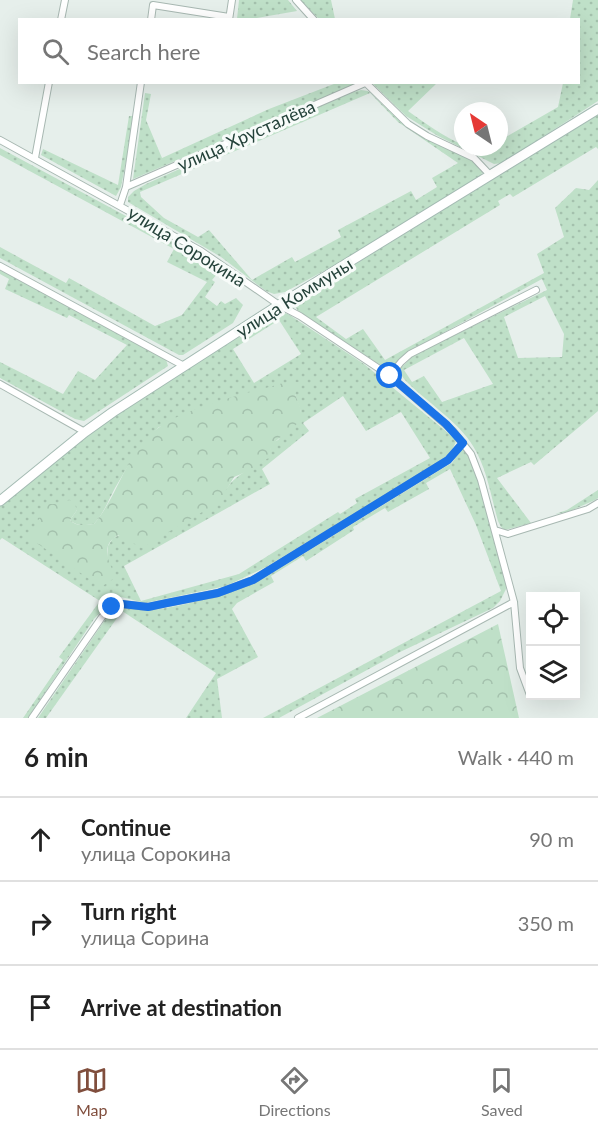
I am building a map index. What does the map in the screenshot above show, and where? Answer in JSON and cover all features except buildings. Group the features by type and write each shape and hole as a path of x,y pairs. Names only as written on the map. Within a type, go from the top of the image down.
{"street":[{"path":"61,18 65,0"},
{"path":"151,18 153,5 229,18 232,0"},
{"path":"296,0 312,18"},
{"path":"35,158 49,84"},
{"path":"120,205 126,187 141,84"},
{"name":"улица Хрусталёва","path":"126,187 363,84"},
{"path":"366,84 408,123 474,158 491,176"},
{"name":"улица Коммуны","path":"0,501 85,432 184,366 598,109"},
{"name":"улица Сорокина","path":"0,140 201,251 279,305 300,316 390,376 446,424 463,443 477,467 514,602 520,668 526,684"},
{"path":"0,266 184,366"},
{"path":"390,376 410,354 536,290"},
{"path":"0,384 85,432"},
{"path":"32,718 95,626 112,607 122,604 148,607 218,593 253,580 448,460 463,443"},
{"path":"495,530 508,534 598,503"},
{"path":"298,718 514,602"}],"green space":[{"path":"239,0 288,0 297,11 257,18 237,18"},
{"path":"300,0 331,0 335,18 318,18"},
{"path":"573,0 598,0 598,101 502,163 494,164 478,156 508,156 508,136 558,107 563,84 580,84 580,18 570,18"},
{"path":"334,84 355,84 133,179 145,93 151,94 146,120 162,158 269,109"},
{"path":"373,84 436,84 408,111 454,140 454,144 406,116"},
{"path":"361,90 368,91 398,119 422,135 454,151 454,156 464,156 478,163 484,171 477,179 333,266 285,292 274,294 266,291 221,257 128,202 128,197 134,191 347,94","holes":["370,93 398,122 458,163 432,178 437,187 416,200 411,191 338,230 341,237 295,262 292,257 252,280 209,230 198,237 164,218 141,197 140,192"]},
{"path":"598,115 598,149 596,147 513,197 510,194 498,201 500,205 316,317 346,339 363,329 385,360 544,273 537,254 564,237 555,208 576,188 589,190 598,180 598,411 534,465 531,462 497,478 531,523 505,530 501,527 485,473 473,446 459,428 412,387 400,373 401,368 414,355 547,290 542,279 410,351 388,370 299,312 294,305 302,297","holes":["545,296 564,334 562,357 518,358 504,317","464,338 493,384 442,402 424,376 412,382 404,370"]},
{"path":"129,116 135,116 121,187 116,196 41,155 43,149 118,185"},
{"path":"0,148 163,236 213,267 218,273 212,280 215,282 205,297 217,306 221,301 225,304 236,298 243,305 233,323 183,355 179,355 0,258 0,247 66,283 69,278 155,326 182,315 207,282 167,262 174,249 0,155"},
{"path":"0,267 165,356 168,366 84,421 75,419 0,378 0,362 63,394 78,371 95,380 127,345 69,315 67,318 5,289 9,279 0,274"},
{"path":"281,312 288,314 364,364 453,437 456,441 455,445 436,464 266,567 226,586 145,603 121,597 111,601 94,619 28,718 23,718 63,660 59,657 100,601 2,538 0,540 0,504 87,435 227,342","holes":["279,320 301,354 254,383 233,349","295,394 301,412 278,440 271,443 269,457 241,474 227,488 113,538 108,546 107,559 48,504 63,504 77,510 70,520 76,524 94,524 135,456 159,427","343,396 366,431 401,412 430,458 355,499 357,503 340,514 338,512 239,574 141,601 124,566 270,484 262,469 309,431 303,423"]},
{"path":"300,382 295,394 301,411 299,420 273,444 270,457 234,477 219,502 142,548 119,535 113,539 109,543 107,554 116,577 101,587 28,537 48,504 63,504 69,500 74,502 77,510 70,520 78,525 94,524 144,441 171,420 229,398 283,383"},
{"path":"462,448 468,453 474,466 508,585 500,601 493,608 400,652 279,718 263,718 501,591 476,525 450,469 426,483 429,489 388,512 385,508 353,527 354,530 306,561 303,556 271,576 274,582 237,603 232,609 258,657 217,679 222,718 186,718 216,673 122,611 46,718 38,718 107,617 119,607 129,606 153,610 183,605 228,592 269,575 452,463"},
{"path":"598,490 598,498 595,500 568,512 555,514 567,510"},
{"path":"498,624 519,718 317,718"}],"route":[{"path":"112,607 127,604 148,607 218,593 253,580 448,460 463,443 453,430 390,376"}]}
